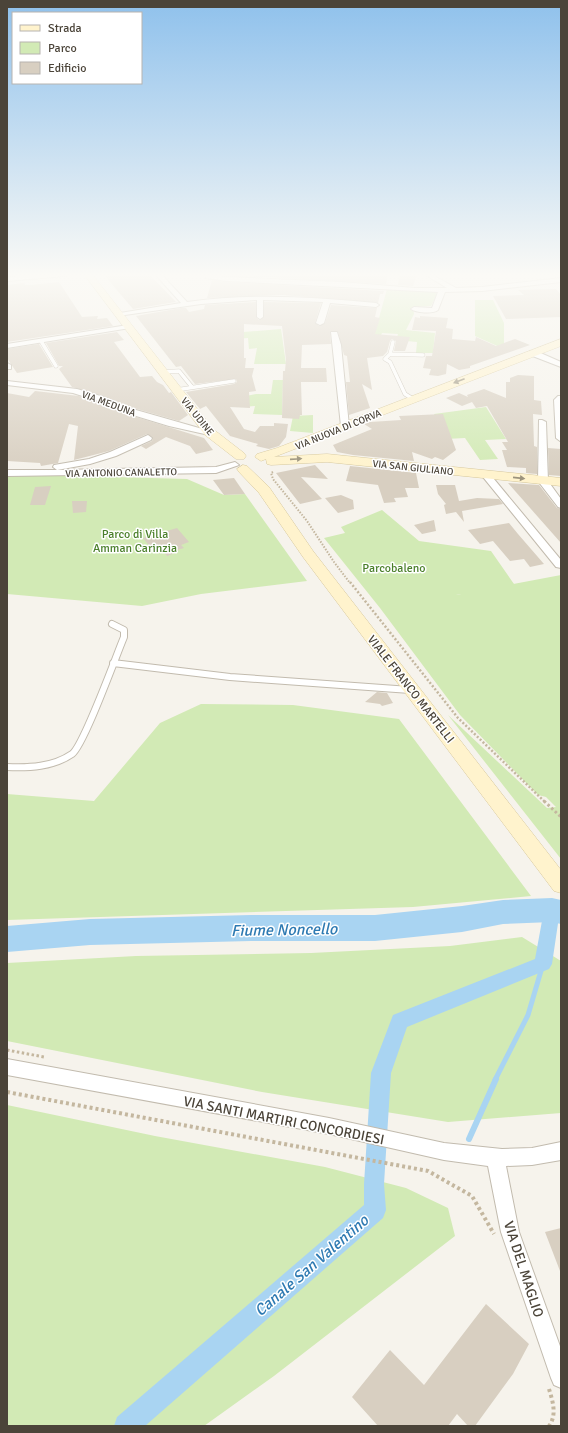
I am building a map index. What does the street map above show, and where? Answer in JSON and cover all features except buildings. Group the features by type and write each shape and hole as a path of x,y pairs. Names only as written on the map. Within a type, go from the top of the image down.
{"main road":[{"name":"VIA UDINE","path":"139,341 209,432 239,463"},
{"name":"VIA NUOVA DI CORVA","path":"261,462 281,451 561,342"},
{"name":"VIA SAN GIULIANO","path":"261,462 327,458 561,482"},
{"path":"239,463 261,462"},
{"name":"VIALE FRANCO MARTELLI","path":"261,462 264,490"},
{"name":"VIALE FRANCO MARTELLI","path":"239,463 264,490 312,560 561,885"}],"street":[{"path":"7,346 41,341"},
{"path":"336,341 345,426"},
{"path":"533,353 561,365"},
{"name":"VIA MEDUNA","path":"7,383 74,391 101,399 126,410 172,424 209,432"},
{"path":"560,438 557,406 558,400 561,398"},
{"path":"542,422 543,481 561,506"},
{"path":"47,473 59,466 90,461 113,454 148,438"},
{"name":"VIA ANTONIO CANALETTO","path":"7,473 209,470 239,463"},
{"path":"486,475 560,565"},
{"name":"VIA SANTI MARTIRI CONCORDIESI","path":"7,1068 333,1127 434,1151 469,1156 495,1157 540,1156 561,1151"},
{"name":"VIA DEL MAGLIO","path":"495,1157 510,1232 554,1380"}],"lane":[{"path":"41,341 56,366"},
{"path":"393,342 390,354 387,356 385,361 390,362 405,394 413,399"},
{"path":"390,354 423,355"},
{"name":"VIA UDINE","path":"163,372 179,371 192,387"},
{"name":"VIA UDINE","path":"176,390 219,382 234,381"},
{"path":"7,767 29,768 55,762 73,753 91,719 124,637 124,630 112,624"},
{"path":"113,663 230,677 412,690"}],"path":[{"path":"276,470 271,473 273,479 306,520 334,562 458,718 561,817"},
{"path":"7,1050 23,1053"},
{"path":"7,1092 428,1171 472,1196 496,1237"},
{"path":"549,1426 554,1419 554,1380"}],"green space":[{"path":"248,341 283,341 286,364 254,364 257,348 249,349"},
{"path":"364,341 379,341 375,350"},
{"path":"405,341 434,341 433,353 416,353 417,342"},
{"path":"486,341 504,341 504,349"},
{"path":"273,380 283,380 282,415 253,414 255,406 242,407 241,397 256,394 271,394"},
{"path":"486,407 506,439 485,440 498,459 480,460 465,438 446,439 434,414"},
{"path":"313,415 313,433 290,431 293,416"},
{"name":"Parco di Villa Amman Carinzia","path":"7,474 187,479 224,495 245,494 307,581 201,594 142,606 7,594"},
{"name":"Parcobaleno","path":"382,510 419,541 491,551 514,584 561,575 561,859 448,715 547,808 556,807 546,797 538,795 460,715 380,608 324,538 345,533 341,527"},
{"path":"201,704 293,705 399,719 531,896 413,907 7,920 7,794 94,801 160,723"},
{"path":"522,937 561,961 561,1113 448,1122 262,1092 7,1041 7,963 136,956 311,953 450,946"},
{"path":"7,1105 155,1136 325,1167 406,1188 448,1208 455,1236 274,1376 204,1426 7,1426"}],"waterway":[{"name":"Canale San Valentino","path":"126,1426 375,1210 374,1184 381,1073 400,1021 543,964 552,910"},
{"name":"Fiume Noncello","path":"7,939 90,932 251,928 375,928 462,919 503,912 552,910 561,912"},
{"path":"495,1080 528,1015 543,964"},
{"path":"469,1139 496,1079"}]}
